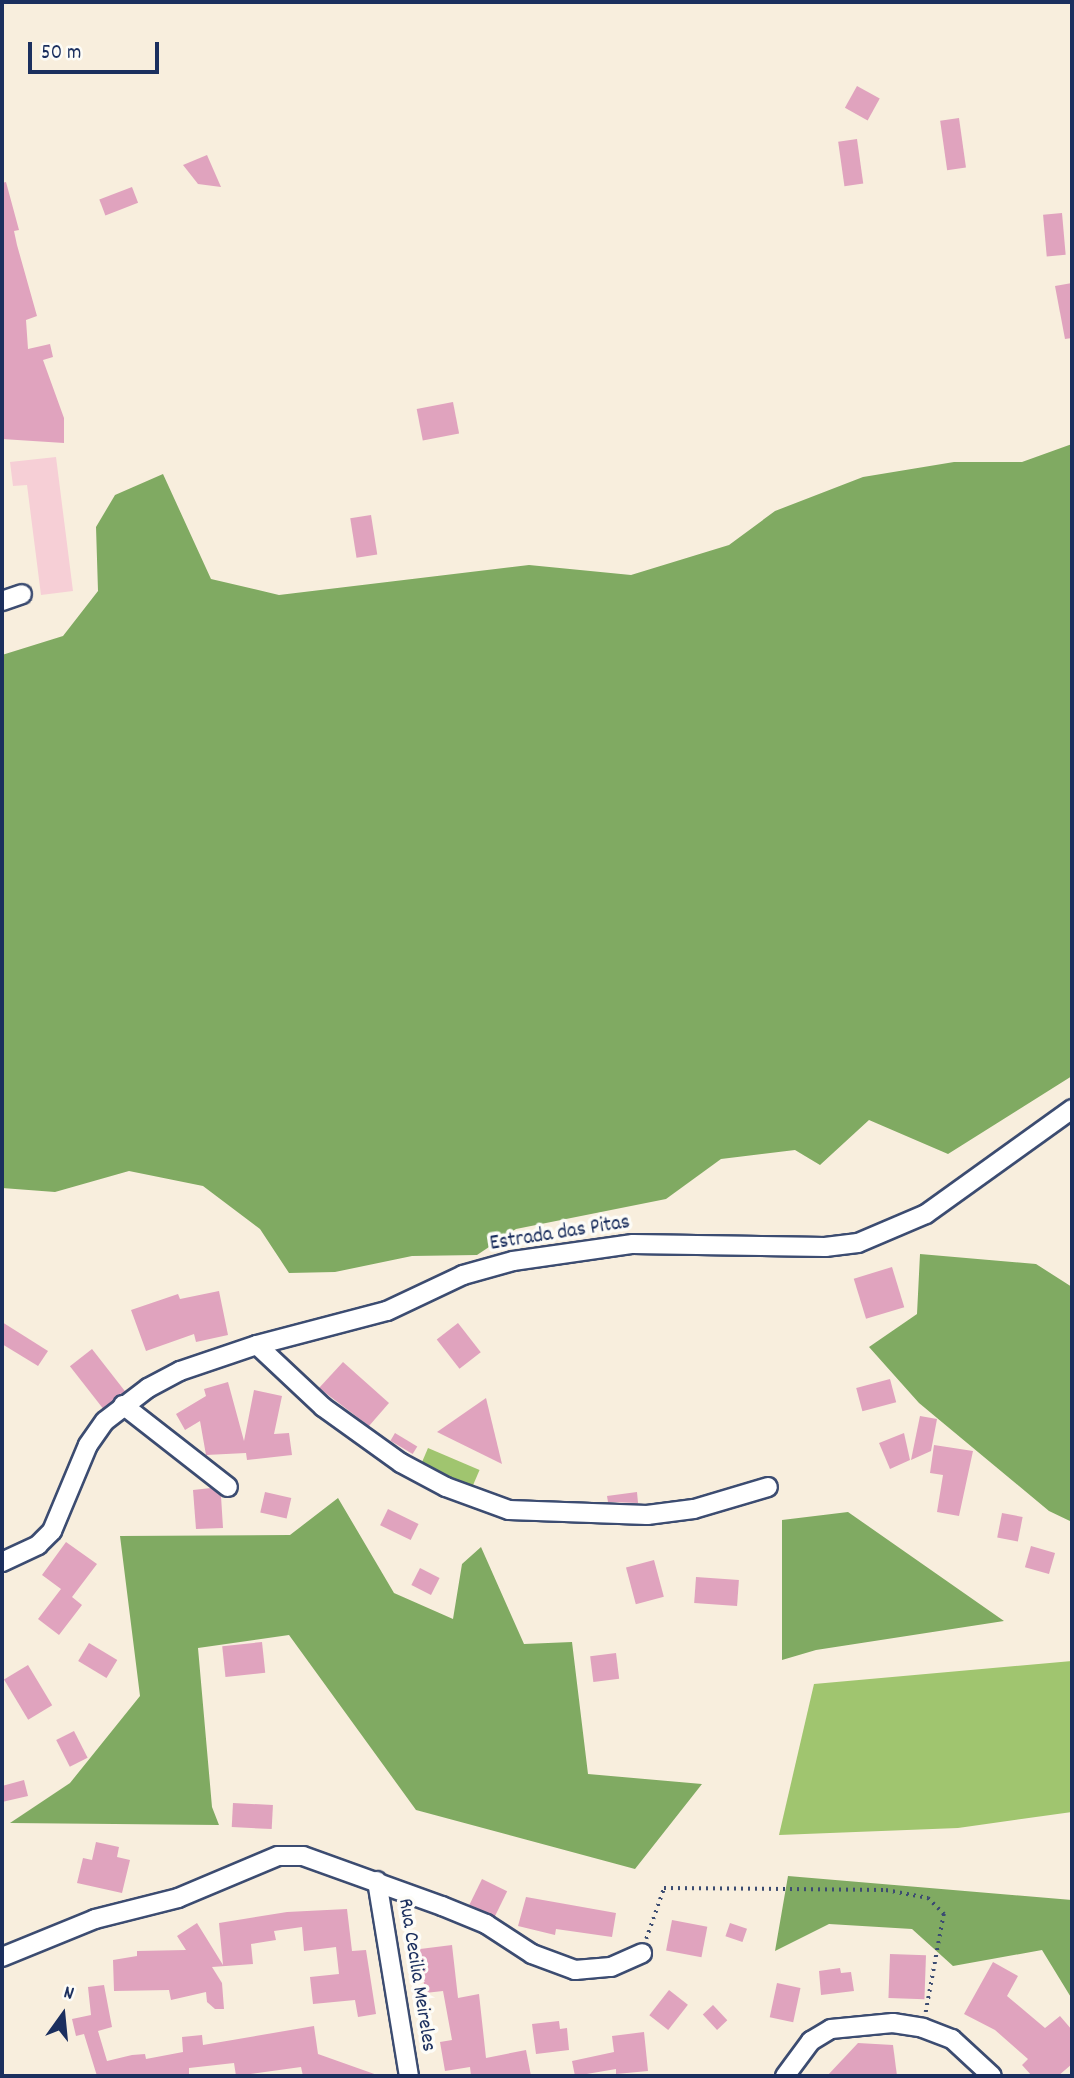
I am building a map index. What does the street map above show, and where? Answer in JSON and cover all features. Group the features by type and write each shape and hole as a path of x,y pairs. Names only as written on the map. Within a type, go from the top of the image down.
{"street":[{"path":"2,601 22,594"},
{"name":"Estrada das Pitas","path":"2,1562 38,1545 52,1531 88,1445 123,1405 180,1371 257,1345 387,1311 463,1275 513,1261 634,1244 825,1247 858,1243 926,1214 1072,1109"},
{"path":"257,1345 323,1407 401,1463 446,1487 509,1510 647,1515 694,1509 768,1487"},
{"path":"123,1405 228,1488"},
{"path":"2,1957 95,1919 178,1898 278,1856 303,1856 377,1881 485,1924 531,1954 575,1970 611,1967 642,1953"},
{"name":"Rua Cecilia Meireles","path":"377,1881 409,2076"},
{"path":"785,2076 811,2042 831,2029 893,2023 923,2028 952,2039 992,2076"}],"path":[{"path":"642,1953 664,1888 886,1890 928,1898 944,1914 923,2028"}],"shaded area":[{"path":"56,457 73,591 41,595 27,485 13,486 10,462"}],"green space":[{"path":"1072,444 1072,1076 948,1154 869,1120 820,1165 795,1150 721,1159 666,1199 516,1229 477,1255 412,1256 335,1272 289,1273 260,1229 203,1186 129,1171 55,1192 2,1188 2,655 63,636 98,591 96,527 115,495 163,474 211,579 279,595 529,565 631,575 729,545 775,511 863,477 954,462 1022,462"},
{"path":"920,1254 1036,1264 1072,1287 1072,1522 1049,1511 919,1403 869,1347 917,1314"},
{"path":"428,1448 480,1470 471,1491 419,1469"},
{"path":"338,1498 394,1593 453,1619 462,1564 481,1547 524,1644 572,1642 588,1774 702,1784 635,1869 416,1810 289,1635 198,1648 212,1807 219,1825 10,1823 70,1783 140,1696 120,1536 290,1535"},
{"path":"848,1512 1004,1621 816,1650 782,1660 782,1520"},
{"path":"1072,1661 1072,1812 958,1828 779,1835 814,1684"},
{"path":"788,1876 1072,1900 1072,1999 1042,1950 953,1966 912,1929 829,1924 775,1951"}],"building":[{"path":"857,86 880,99 868,120 845,108"},
{"path":"959,118 966,168 947,170 940,121"},
{"path":"857,139 863,184 844,186 838,142"},
{"path":"207,155 221,187 198,184 183,165"},
{"path":"6,182 19,230 14,231 17,245 37,316 26,320 28,349 50,344 53,357 43,360 64,418 64,443 2,439 2,183"},
{"path":"132,187 138,203 105,215 99,200"},
{"path":"1062,213 1066,255 1047,256 1043,215"},
{"path":"1072,283 1072,338 1065,339 1055,286"},
{"path":"453,402 459,433 423,440 417,409"},
{"path":"371,515 377,555 357,558 350,518"},
{"path":"892,1267 904,1307 866,1319 854,1279"},
{"path":"219,1291 228,1335 196,1342 194,1334 146,1351 131,1310 178,1294 180,1299"},
{"path":"2,1322 48,1351 38,1366 2,1344"},
{"path":"458,1323 481,1352 460,1369 437,1340"},
{"path":"92,1349 125,1392 103,1409 70,1366"},
{"path":"343,1362 389,1403 369,1426 319,1388"},
{"path":"890,1379 896,1402 862,1411 856,1388"},
{"path":"228,1382 244,1441 254,1390 282,1396 274,1434 289,1433 292,1455 247,1460 246,1453 206,1455 200,1421 185,1430 176,1414 206,1396 204,1389"},
{"path":"486,1398 502,1464 437,1432"},
{"path":"920,1416 937,1419 931,1451 911,1460"},
{"path":"395,1433 417,1446 413,1454 390,1441"},
{"path":"904,1433 910,1460 890,1469 879,1443"},
{"path":"934,1445 973,1451 959,1516 937,1512 943,1475 930,1473"},
{"path":"211,1488 221,1496 223,1528 196,1529 193,1490"},
{"path":"265,1492 291,1498 287,1519 260,1512"},
{"path":"637,1492 638,1503 608,1502 607,1496"},
{"path":"388,1509 419,1524 411,1540 380,1525"},
{"path":"1002,1513 1023,1517 1018,1542 997,1538"},
{"path":"66,1542 97,1564 72,1597 82,1605 59,1635 38,1619 61,1589 42,1575"},
{"path":"1031,1546 1055,1553 1049,1574 1025,1567"},
{"path":"654,1560 664,1597 636,1604 626,1568"},
{"path":"420,1568 440,1578 431,1595 411,1585"},
{"path":"696,1577 739,1580 737,1606 694,1603"},
{"path":"262,1642 265,1673 225,1677 222,1646"},
{"path":"89,1643 117,1660 106,1678 78,1661"},
{"path":"616,1653 619,1679 593,1682 590,1656"},
{"path":"28,1665 52,1705 28,1720 4,1679"},
{"path":"74,1731 88,1758 70,1767 56,1740"},
{"path":"24,1780 28,1796 2,1802 2,1786"},
{"path":"233,1803 273,1805 272,1829 232,1827"},
{"path":"96,1842 119,1847 117,1857 130,1860 122,1893 77,1883 83,1858 92,1860"},
{"path":"482,1879 507,1891 494,1917 469,1905"},
{"path":"526,1897 616,1913 612,1937 556,1929 555,1935 518,1926"},
{"path":"347,1909 352,1951 366,1950 376,2014 358,2017 355,2000 313,2004 310,1977 339,1974 336,1947 304,1951 302,1927 274,1931 276,1940 251,1944 253,1964 212,1967 222,1983 224,2009 215,2009 207,2002 206,1992 171,2000 169,1990 114,1991 113,1960 137,1956 137,1951 186,1950 177,1936 197,1923 223,1965 219,1923 287,1912"},
{"path":"672,1920 707,1927 701,1957 666,1950"},
{"path":"730,1923 747,1929 742,1942 725,1936"},
{"path":"452,1945 458,1998 479,1994 486,2058 526,2050 531,2076 471,2076 470,2067 445,2071 440,2042 452,2040 443,1991 425,1993 420,1949"},
{"path":"890,1954 926,1955 924,1999 888,1998"},
{"path":"993,1962 1018,1976 1007,1996 1045,2028 1060,2016 1072,2030 1072,2064 1058,2076 1032,2076 1022,2065 1028,2059 995,2030 964,2014"},
{"path":"840,1968 841,1973 851,1972 854,1991 821,1995 819,1971"},
{"path":"777,1983 800,1988 793,2022 770,2017"},
{"path":"104,1985 112,2027 98,2031 107,2061 132,2055 145,2054 146,2059 183,2052 182,2037 202,2035 203,2045 314,2026 318,2054 380,2076 303,2076 301,2067 236,2076 234,2063 189,2068 189,2076 97,2076 84,2034 76,2036 72,2019 91,2015 88,1987"},
{"path":"669,1990 688,2005 668,2030 649,2015"},
{"path":"713,2005 727,2020 717,2030 703,2015"},
{"path":"559,2021 560,2029 567,2028 569,2050 536,2054 532,2024"},
{"path":"644,2032 648,2071 616,2074 616,2069 575,2076 572,2061 614,2052 612,2036"},
{"path":"858,2043 893,2045 897,2076 827,2076"}]}
